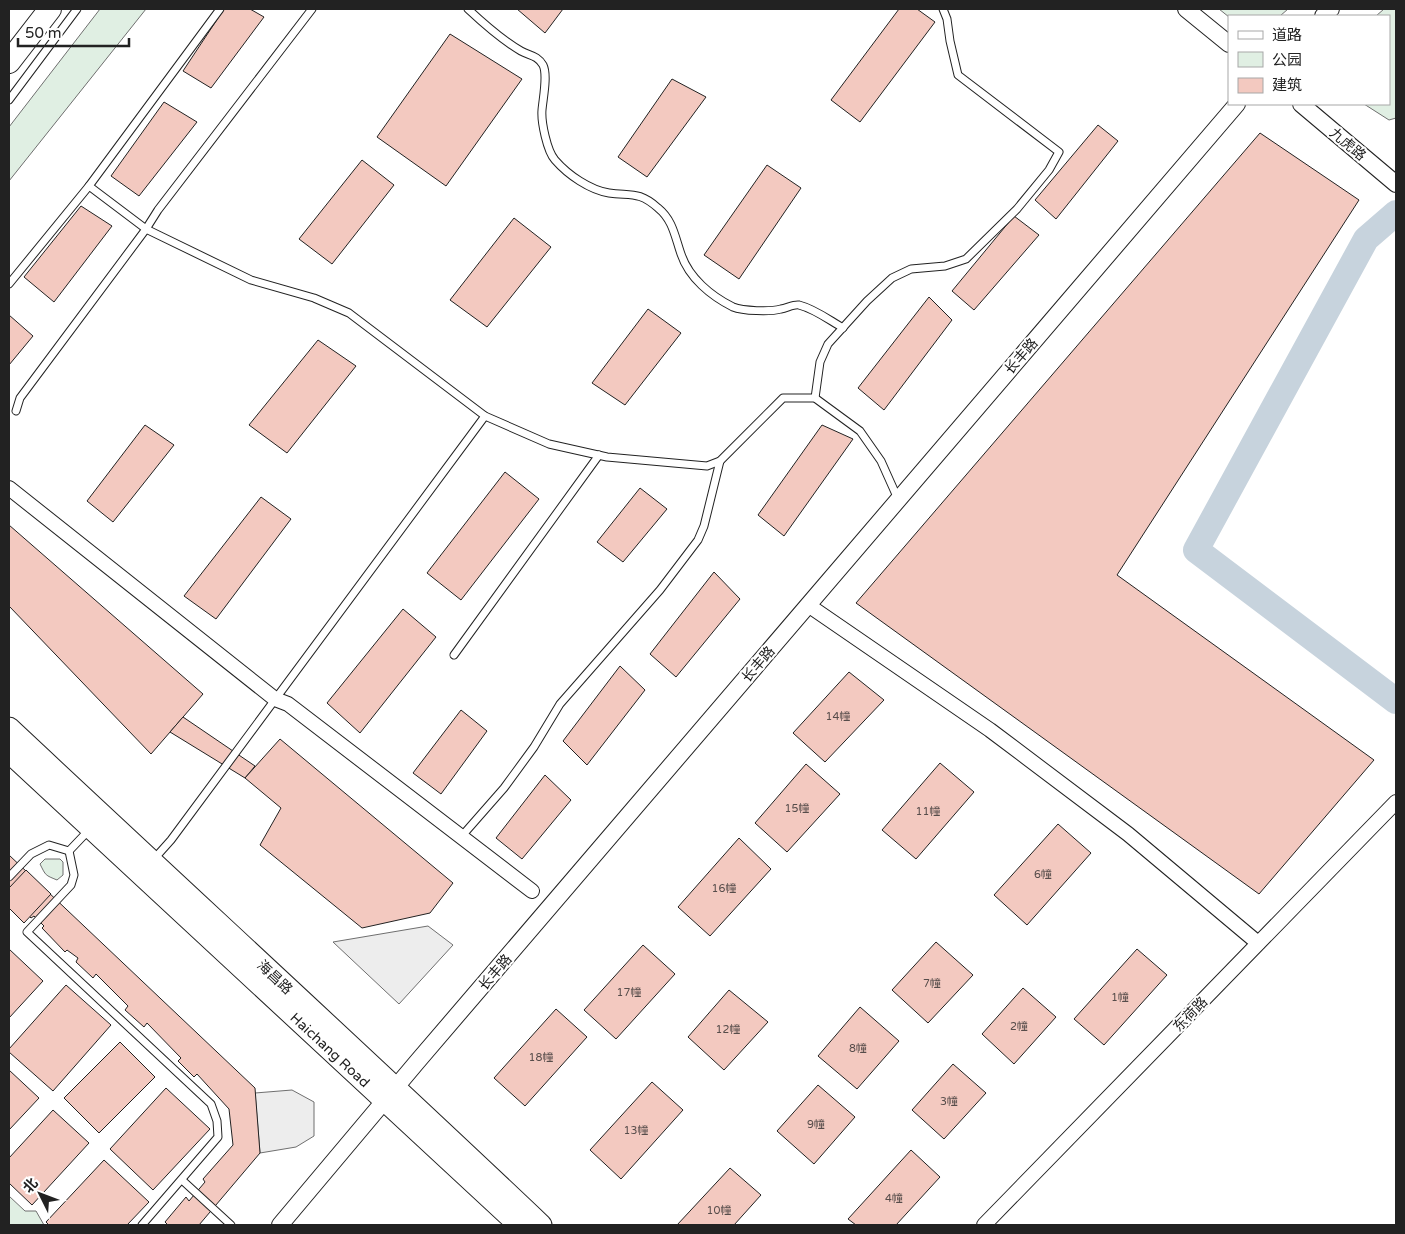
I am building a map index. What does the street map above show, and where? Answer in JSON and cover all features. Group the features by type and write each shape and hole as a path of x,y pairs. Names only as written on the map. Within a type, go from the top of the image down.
{"highway":[{"path":"9,62 50,9"}],"main road":[{"name":"海昌路","path":"9,728 147,868 391,1094 541,1225"},
{"path":"9,752 91,828 147,868"},
{"path":"391,1094 519,1225"}],"street":[{"path":"1186,9 1228,43"},
{"name":"长丰路","path":"280,1225 1236,105"},
{"name":"九虎路","path":"1302,105 1396,184"},
{"path":"9,488 275,699 288,704 532,891"},
{"path":"808,605 990,730 1128,834 1258,943"},
{"name":"东荷路","path":"984,1225 1396,802"}],"lane":[{"path":"9,100 77,9"},
{"path":"9,284 89,186 220,9"},
{"path":"16,411 20,398 146,229 158,210 312,9"},
{"path":"468,9 484,24 522,52 536,56 544,66 542,112 544,133 554,159 569,173 589,187 609,193 626,193 644,197 660,208 672,224 681,255 701,287 734,308 780,310 797,304 814,311 843,328"},
{"path":"815,398 820,362 828,344 867,302 892,278 910,269 945,266 966,258 1017,209 1048,170 1059,152 958,75 947,19 943,9"},
{"path":"89,186 146,229 251,280 314,298 349,313 485,416 549,444 600,455 707,466 720,461 783,398 815,398 860,431 881,461 898,500"},
{"path":"147,868 171,840 485,416"},
{"path":"454,655 600,455"},
{"path":"461,837 504,788 534,748 560,704 660,590 698,540 704,526 720,461"},
{"path":"69,852 91,828"},
{"path":"9,877 32,854 49,845 69,852"},
{"path":"69,852 74,875 71,885 27,932 211,1104 217,1121 218,1137 142,1225"},
{"path":"182,1180 232,1225"}],"green space":[{"path":"100,9 146,9 9,181 9,127"},
{"path":"1219,9 1288,9 1281,15 1228,16"},
{"path":"1384,9 1396,9 1396,118 1389,120 1366,105 1390,105 1390,15 1377,15"},
{"path":"45,859 60,859 63,862 63,875 57,880 46,875 40,864"},
{"path":"9,1196 25,1211 36,1211 44,1225 9,1225"}],"shaded area":[{"path":"428,926 453,945 399,1004 333,942"},
{"path":"292,1090 314,1102 314,1136 296,1147 260,1153 255,1093"}],"building":[{"path":"224,9 250,9 264,17 211,88 183,71"},
{"path":"517,9 563,9 545,33"},
{"path":"899,9 917,9 935,22 860,122 831,100"},
{"path":"450,34 522,79 446,186 377,137"},
{"path":"672,79 706,97 647,177 618,157"},
{"path":"164,102 197,122 139,196 111,176"},
{"path":"1098,125 1118,141 1056,219 1035,200"},
{"path":"1260,133 1359,200 1117,575 1374,760 1259,894 856,603"},
{"path":"362,160 394,185 332,264 299,239"},
{"path":"767,165 801,188 739,279 704,255"},
{"path":"81,206 112,226 54,302 24,277"},
{"path":"1014,216 1039,235 974,310 952,291"},
{"path":"514,218 551,247 487,327 450,300"},
{"path":"929,297 952,320 884,410 858,388"},
{"path":"648,309 681,333 625,405 592,383"},
{"path":"9,315 33,336 9,365"},
{"path":"318,340 356,366 287,453 249,425"},
{"path":"145,425 174,445 113,522 87,501"},
{"path":"822,425 853,439 784,536 758,515"},
{"path":"505,472 539,499 461,600 427,573"},
{"path":"640,488 667,509 623,562 597,542"},
{"path":"261,497 291,519 216,619 184,596"},
{"path":"9,525 203,694 151,754 9,606"},
{"path":"714,572 740,599 676,677 650,654"},
{"path":"403,609 436,637 360,733 327,703"},
{"path":"620,666 645,690 587,765 563,741"},
{"path":"849,672 884,700 825,762 793,733"},
{"path":"461,710 487,731 441,794 413,773"},
{"path":"183,717 255,766 245,778 170,732"},
{"path":"280,739 453,883 430,913 362,928 260,845 281,808 245,778"},
{"path":"940,763 974,792 916,859 882,830"},
{"path":"806,764 840,794 787,852 755,823"},
{"path":"545,775 571,800 522,859 496,838"},
{"path":"1058,824 1091,853 1027,925 994,895"},
{"path":"739,838 771,869 710,936 678,907"},
{"path":"9,855 255,1088 260,1153 199,1225 168,1225 165,1222 186,1197 189,1201 205,1182 203,1179 233,1145 229,1109 197,1074 194,1077 178,1061 181,1058 147,1023 144,1027 125,1010 128,1006 96,974 93,978 76,962 78,958 67,950 65,952 42,928 44,926 34,916 31,918 9,897"},
{"path":"26,870 51,894 24,923 9,908 9,888"},
{"path":"936,942 973,975 928,1023 892,990"},
{"path":"643,945 675,974 616,1039 584,1010"},
{"path":"9,949 43,981 9,1018"},
{"path":"1137,949 1167,975 1104,1045 1074,1019"},
{"path":"66,985 111,1025 53,1091 9,1052 9,1049"},
{"path":"1023,988 1056,1017 1014,1064 982,1034"},
{"path":"729,990 768,1022 724,1070 688,1037"},
{"path":"860,1007 899,1041 857,1089 818,1056"},
{"path":"556,1009 587,1037 525,1106 494,1078"},
{"path":"120,1042 155,1077 99,1133 64,1098"},
{"path":"953,1064 986,1093 944,1139 912,1110"},
{"path":"9,1070 39,1098 9,1130"},
{"path":"652,1082 683,1110 621,1179 590,1150"},
{"path":"818,1085 855,1117 814,1164 777,1131"},
{"path":"166,1088 210,1129 153,1190 110,1149"},
{"path":"53,1110 89,1143 32,1205 9,1183 9,1158"},
{"path":"911,1150 940,1177 896,1225 856,1225 848,1219"},
{"path":"104,1160 149,1202 127,1225 49,1225 46,1222"},
{"path":"730,1168 761,1195 734,1225 677,1225"}],"waterway":[{"path":"1396,213 1366,239 1196,550 1396,701"}]}
